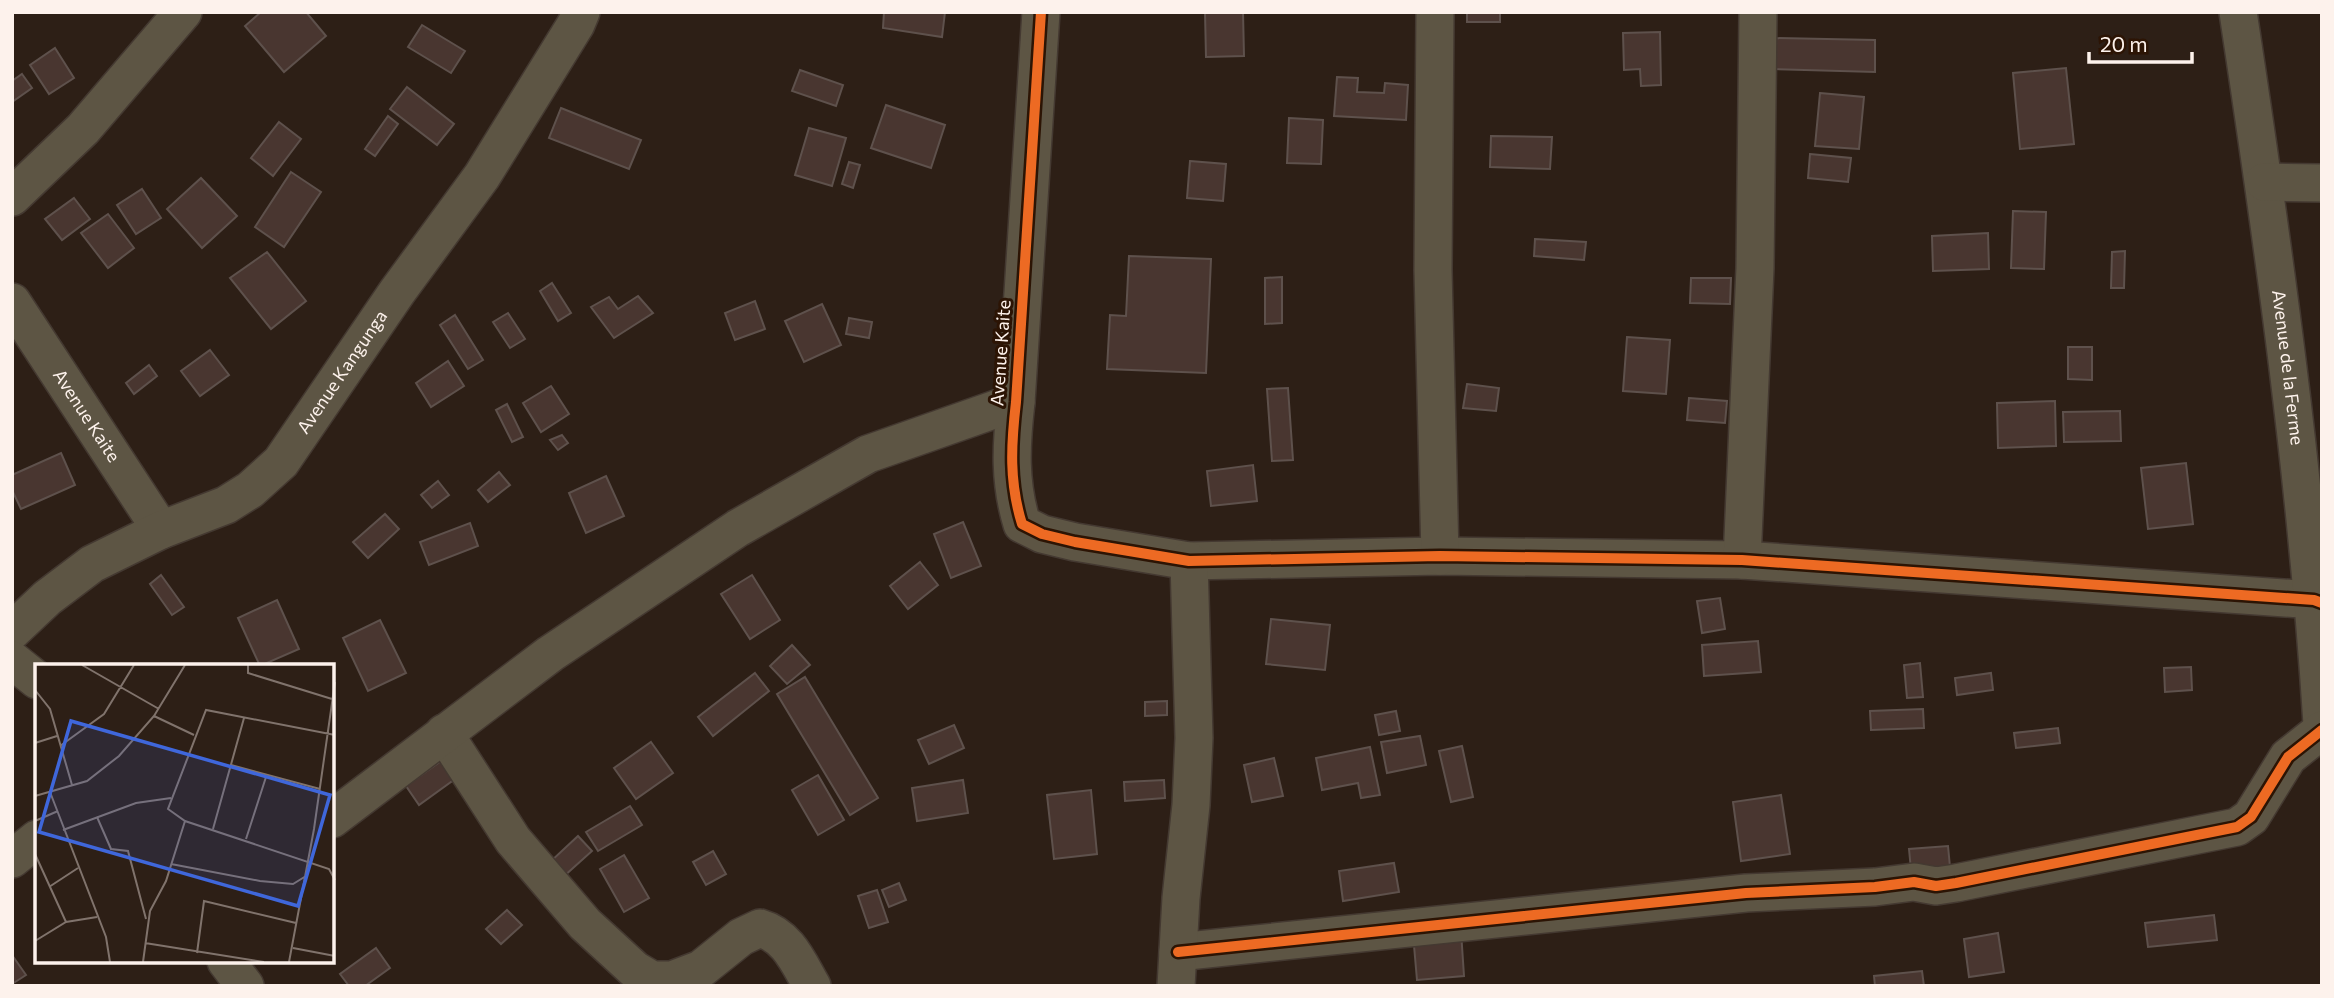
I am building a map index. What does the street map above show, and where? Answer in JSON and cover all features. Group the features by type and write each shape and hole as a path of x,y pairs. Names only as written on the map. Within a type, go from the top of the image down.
{"street":[{"path":"12,197 83,129 183,12"},
{"name":"Avenue Kangunga","path":"12,631 47,598 92,564 161,530 226,505 250,490 281,462 397,292 482,176 581,12"},
{"name":"Avenue Kaite","path":"1041,12 1011,469 1015,502 1022,524 1042,534 1189,561"},
{"path":"1435,12 1433,270 1440,556"},
{"path":"1742,560 1755,268 1758,12"},
{"name":"Avenue de la Ferme","path":"2238,12 2283,321 2318,601 2322,724"},
{"path":"2264,182 2322,183"},
{"name":"Avenue Kaite","path":"12,302 161,530"},
{"path":"334,817 561,646 738,528 868,454 1016,402"},
{"path":"2318,601 1742,560 1440,556 1189,561 1194,738 1177,969 1746,893 1875,887 1914,882 1936,886 2237,827 2251,817 2288,757 2322,730"},
{"path":"12,660 35,678"},
{"path":"444,733 513,840 585,924 635,970 652,980 672,981 701,969 741,937 760,928 775,932 788,946 812,986"},
{"path":"12,859 35,841"},
{"path":"228,963 245,986"}],"building":[{"path":"261,12 306,12 326,36 284,72 245,26"},
{"path":"884,12 945,12 942,37 883,28"},
{"path":"1205,12 1243,12 1244,56 1206,57"},
{"path":"1467,12 1500,12 1500,22 1467,22"},
{"path":"422,25 465,51 451,73 408,47"},
{"path":"1660,32 1661,85 1641,86 1640,69 1624,70 1623,33"},
{"path":"1773,38 1875,40 1875,72 1772,69"},
{"path":"55,48 74,78 49,94 30,65"},
{"path":"2066,68 2074,144 2020,149 2013,73"},
{"path":"800,70 843,85 836,106 792,91"},
{"path":"22,74 32,88 12,102 12,81"},
{"path":"1337,77 1358,78 1357,92 1384,93 1385,83 1408,85 1406,120 1334,116"},
{"path":"407,87 454,124 437,145 390,109"},
{"path":"1820,93 1864,97 1859,149 1815,146"},
{"path":"886,105 945,125 931,168 871,148"},
{"path":"561,108 641,140 629,169 549,138"},
{"path":"388,116 398,124 375,156 365,149"},
{"path":"1289,118 1323,120 1321,164 1287,163"},
{"path":"279,122 301,139 273,176 251,158"},
{"path":"809,128 846,138 832,186 795,175"},
{"path":"1491,136 1552,137 1550,169 1490,167"},
{"path":"1810,154 1851,158 1848,182 1808,178"},
{"path":"1190,161 1226,164 1223,201 1187,198"},
{"path":"849,162 860,165 853,188 842,184"},
{"path":"291,172 321,192 284,247 255,227"},
{"path":"201,178 237,216 202,248 167,209"},
{"path":"142,189 161,218 136,234 117,205"},
{"path":"74,198 90,219 62,240 45,219"},
{"path":"2013,211 2046,212 2044,269 2011,268"},
{"path":"108,214 134,248 108,268 81,233"},
{"path":"1988,233 1989,269 1933,271 1932,236"},
{"path":"1535,239 1586,242 1584,260 1534,256"},
{"path":"2125,251 2124,288 2111,288 2112,252"},
{"path":"267,252 306,301 271,329 230,278"},
{"path":"1129,256 1211,259 1206,373 1107,369 1110,315 1126,316"},
{"path":"1282,277 1282,323 1265,324 1265,278"},
{"path":"1691,278 1731,278 1730,304 1690,303"},
{"path":"552,283 571,313 558,321 540,291"},
{"path":"638,296 653,313 614,338 591,307 609,297 618,309"},
{"path":"755,301 765,329 735,340 725,313"},
{"path":"822,304 841,345 804,362 785,321"},
{"path":"508,313 525,339 510,348 493,322"},
{"path":"455,315 483,360 468,369 440,325"},
{"path":"849,318 872,322 869,338 846,334"},
{"path":"1627,337 1670,340 1666,394 1623,391"},
{"path":"2068,347 2092,347 2092,380 2068,379"},
{"path":"210,350 229,375 200,396 181,371"},
{"path":"448,361 464,386 431,407 416,383"},
{"path":"149,365 157,376 134,394 126,383"},
{"path":"1467,384 1499,388 1496,411 1463,408"},
{"path":"551,386 569,414 541,432 523,403"},
{"path":"1288,388 1293,460 1272,461 1267,389"},
{"path":"1689,398 1727,401 1725,423 1687,420"},
{"path":"2055,401 2056,446 1998,448 1997,403"},
{"path":"507,404 523,437 512,442 496,410"},
{"path":"2120,411 2121,441 2064,442 2063,412"},
{"path":"562,435 568,443 558,450 550,440"},
{"path":"61,453 75,485 21,509 12,490 12,475"},
{"path":"2186,463 2193,524 2148,529 2141,468"},
{"path":"1253,465 1257,501 1211,506 1207,471"},
{"path":"499,472 510,485 488,502 478,490"},
{"path":"606,476 624,516 586,533 569,493"},
{"path":"438,481 449,495 432,508 421,495"},
{"path":"385,514 399,529 368,558 353,542"},
{"path":"963,522 981,566 951,578 934,534"},
{"path":"470,523 478,546 429,565 420,542"},
{"path":"920,562 938,585 908,609 890,586"},
{"path":"161,575 184,607 172,615 150,584"},
{"path":"752,575 780,620 750,639 721,594"},
{"path":"1720,598 1725,629 1702,633 1697,601"},
{"path":"277,600 299,649 259,664 238,618"},
{"path":"1271,619 1330,625 1325,670 1266,664"},
{"path":"380,620 406,673 368,691 343,638"},
{"path":"1758,641 1761,672 1704,676 1702,645"},
{"path":"792,645 810,665 787,684 770,666"},
{"path":"1920,663 1923,697 1907,698 1904,665"},
{"path":"2191,667 2192,690 2165,692 2164,668"},
{"path":"755,673 769,691 713,736 698,717"},
{"path":"1991,673 1993,690 1957,695 1955,678"},
{"path":"805,677 878,798 850,815 777,694"},
{"path":"1167,701 1167,715 1145,716 1145,702"},
{"path":"1923,709 1924,728 1871,730 1870,711"},
{"path":"1396,711 1400,731 1379,735 1375,715"},
{"path":"954,725 964,748 929,764 918,740"},
{"path":"2058,728 2060,743 2016,748 2014,733"},
{"path":"1420,736 1426,765 1387,773 1381,742"},
{"path":"651,742 673,773 636,799 614,768"},
{"path":"1462,746 1473,797 1451,802 1439,751"},
{"path":"1370,747 1380,795 1361,798 1358,783 1322,790 1316,758"},
{"path":"1274,758 1283,796 1252,802 1244,765"},
{"path":"441,761 455,779 419,805 406,786"},
{"path":"818,775 844,820 818,835 792,790"},
{"path":"963,780 968,813 917,821 912,788"},
{"path":"1164,780 1165,798 1125,801 1124,782"},
{"path":"1091,790 1097,854 1054,859 1047,795"},
{"path":"1781,795 1790,854 1741,861 1733,802"},
{"path":"630,806 642,825 598,851 586,832"},
{"path":"578,836 592,851 563,877 550,862"},
{"path":"1948,846 1950,867 1911,870 1909,849"},
{"path":"713,851 726,874 706,885 693,862"},
{"path":"624,855 649,898 624,912 600,869"},
{"path":"1394,863 1399,892 1343,901 1339,871"},
{"path":"899,883 906,900 889,907 882,890"},
{"path":"877,890 888,922 869,928 858,896"},
{"path":"507,910 522,925 501,944 486,929"},
{"path":"2214,915 2217,940 2148,947 2145,923"},
{"path":"1461,931 1464,976 1417,980 1413,934"},
{"path":"1998,933 2004,972 1969,977 1964,939"},
{"path":"376,948 390,968 365,986 349,986 340,974"},
{"path":"12,955 26,975 12,984"},
{"path":"1922,971 1924,986 1875,986 1874,976"}],"cycle path":[{"path":"1041,12 1012,463 1022,524 1042,534 1189,561 1440,556 1742,560 2314,600 2322,603"},
{"path":"1178,952 1746,893 1875,887 1914,882 1936,886 1956,883 2237,827 2251,817 2288,757 2322,730"}]}
